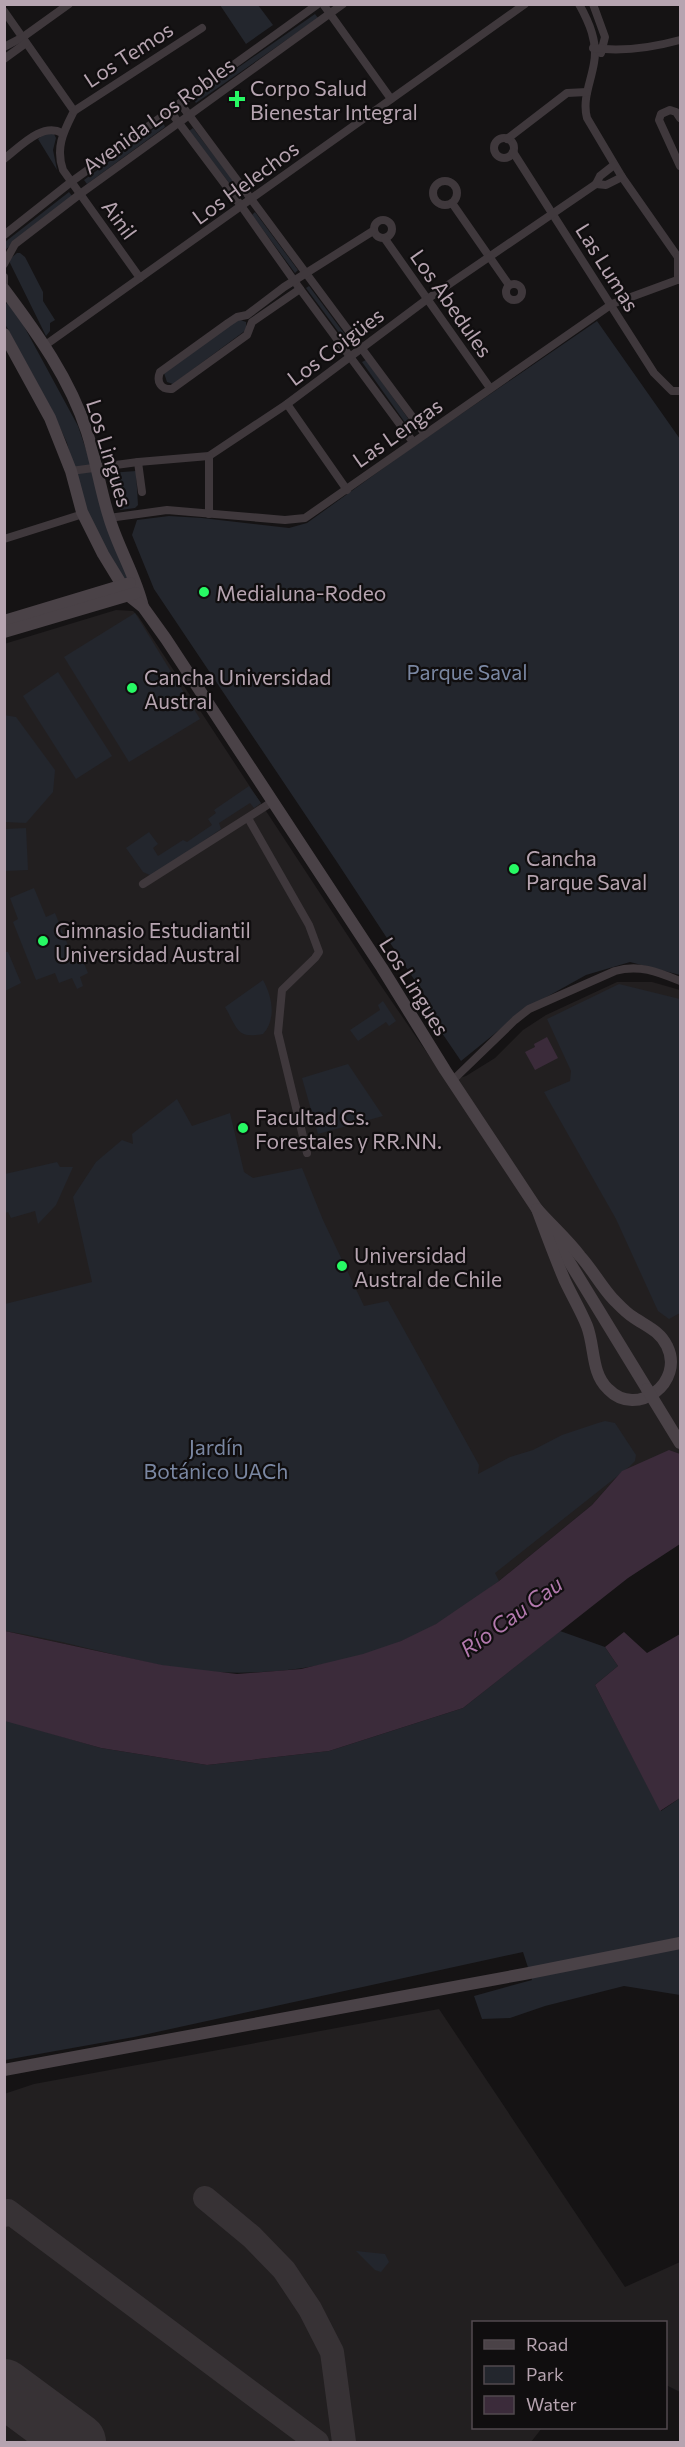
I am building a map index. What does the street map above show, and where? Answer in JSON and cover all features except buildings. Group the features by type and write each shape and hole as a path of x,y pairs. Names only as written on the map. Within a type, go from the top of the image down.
{"main road":[{"name":"Los Lingues","path":"4,289 49,343 75,401 87,432 127,587"},
{"name":"Los Lingues","path":"4,334 37,393 71,471 83,514 103,554 166,639 382,968 452,1081 537,1209 681,1443"},
{"path":"4,621 127,587"},
{"path":"4,632 127,587"},
{"path":"537,1209 579,1255 612,1298 632,1317 655,1331 666,1343 671,1368 667,1380 654,1394 642,1399 629,1400 617,1396 603,1384 596,1370 593,1346 586,1325 565,1281 537,1209"},
{"path":"4,2070 681,1943"}],"street":[{"path":"4,59 69,4"},
{"path":"321,4 391,99"},
{"name":"Avenida Los Robles","path":"4,235 71,182 321,4"},
{"name":"Avenida Los Robles","path":"4,264 15,244 80,194 343,4"},
{"name":"Los Helechos","path":"49,343 525,4"},
{"path":"579,4 592,29 595,60"},
{"path":"593,4 603,26 603,49 595,60 587,92 584,107 587,118 614,165 679,258 680,280"},
{"path":"4,11 74,111 62,133 51,129 43,130 4,159"},
{"name":"Los Temos","path":"74,111 202,28"},
{"path":"4,47 25,40"},
{"path":"593,48 615,51 654,47 681,40"},
{"path":"513,152 505,158 499,156 495,152 498,140 507,139 567,93 587,92"},
{"path":"180,103 426,434"},
{"path":"681,118 673,111 666,110 661,114 659,120 669,146 681,166"},
{"path":"170,111 413,442"},
{"name":"Ainil","path":"62,133 59,156 63,170 140,278"},
{"name":"Las Lumas","path":"507,139 513,143 513,152 663,384 672,391 681,391"},
{"name":"Los Coigües","path":"71,471 209,456 287,404 426,300 596,184 600,176 614,165"},
{"name":"Los Coigües","path":"596,184 606,185 622,177"},
{"path":"452,202 509,285"},
{"name":"Los Abedules","path":"300,289 249,319 237,317 228,323 160,372 158,378 160,384 165,389 172,389 247,334 249,319 294,281 373,231 378,221 388,221 392,227 392,232 385,238 377,237 373,231"},
{"name":"Los Abedules","path":"385,238 426,300 490,388"},
{"path":"4,277 4,283"},
{"name":"Las Lengas","path":"109,518 167,510 295,520 305,518 612,304 680,280"},
{"path":"287,404 347,490"},
{"path":"209,456 209,514"},
{"path":"138,462 142,492"},
{"path":"5,538 83,514"},
{"path":"143,884 272,802"},
{"path":"248,818 309,925 318,946 319,952 315,957 282,990 279,1006 280,1042 307,1154"},
{"path":"452,1081 509,1025 529,1009 615,971 645,968 681,981"}],"shaded area":[{"name":"Universidad Austral de Chile","path":"116,610 133,611 138,616 373,974 447,1082 466,1076 495,1058 523,1030 546,1015 617,982 652,982 680,990 680,1454 622,1471 592,1505 499,1581 436,1624 162,1665 5,1631 4,644"},
{"path":"439,2009 625,2287 680,2262 680,2392 667,2386 667,2321 472,2321 472,2429 541,2429 531,2442 5,2442 4,2094 34,2084"}],"green space":[{"path":"220,5 258,5 273,25 246,44"},
{"path":"315,14 318,18 196,103 193,99"},
{"path":"163,122 165,127 87,184 84,180"},
{"path":"193,128 240,189 236,192 189,131"},
{"path":"44,134 54,134 56,138 53,150 57,170 38,139"},
{"path":"69,192 72,196 5,250 5,242"},
{"path":"255,212 298,270 295,273 252,215"},
{"path":"17,253 25,257 43,292 43,301 55,320 50,323 50,331 46,336 10,263 10,259"},
{"path":"309,286 352,344 349,346 306,288"},
{"path":"8,302 13,306 78,426 129,576 126,581 110,558 82,500 67,443 51,408 5,324 4,306"},
{"path":"238,319 246,322 246,330 173,384 167,382 164,373"},
{"name":"Parque Saval","path":"597,321 680,439 680,975 630,962 586,975 525,1009 461,1061 427,1011 425,996 154,589 132,535 137,520 169,516 289,528 307,523 410,449"},
{"path":"366,360 415,428 411,431 362,362"},
{"path":"136,471 138,505 135,508 120,510 109,473"},
{"name":"Cancha Universidad Austral","path":"135,613 200,719 129,762 64,657"},
{"path":"58,672 112,756 76,779 23,696"},
{"path":"4,715 16,717 55,770 53,792 26,823 5,822"},
{"path":"249,786 261,803 254,808 250,803 219,823 221,829 152,876 143,872 126,848 149,832 158,844 153,848 158,856 183,840 187,842 212,825 208,819 216,813 214,810"},
{"path":"26,828 28,870 5,871 5,829"},
{"name":"Gimnasio Estudiantil Universidad Austral","path":"34,888 46,917 55,913 75,963 83,961 88,973 80,977 83,986 77,989 72,978 59,983 55,973 36,980 13,922 18,919 10,898"},
{"path":"5,952 8,952 21,983 5,991"},
{"path":"263,980 271,1000 272,1015 263,1034 248,1035 239,1031 225,1007"},
{"path":"619,984 680,999 680,1313 669,1319 658,1311 616,1219 544,1092 570,1081 571,1071 547,1019"},
{"path":"383,1001 396,1021 389,1026 386,1022 358,1041 350,1030 380,1010 378,1005"},
{"path":"348,1064 383,1116 318,1134 302,1078"},
{"name":"Jardín Botánico UACh","path":"177,1099 192,1126 230,1113 244,1172 253,1178 302,1168 323,1220 364,1306 388,1301 479,1465 478,1474 510,1457 533,1450 562,1435 605,1421 615,1423 636,1455 635,1461 629,1467 495,1573 499,1581 435,1625 404,1640 336,1662 265,1672 229,1673 160,1665 5,1631 5,1304 92,1282 73,1197 96,1162 122,1140 133,1144 132,1134"},
{"path":"57,1162 60,1167 73,1167 56,1205 38,1224 35,1211 11,1218 8,1212 5,1213 5,1174"},
{"path":"560,1631 605,1647 618,1666 595,1685 661,1811 680,1798 680,1995 624,1986 545,2006 510,2018 482,2019 474,1996 532,1980 523,1952 134,2037 5,2060 5,1720 101,1748 207,1765 329,1751 463,1708"},
{"path":"356,2251 385,2254 389,2262 381,2272 375,2270"}],"water":[{"path":"547,1037 558,1058 535,1070 525,1052"},
{"name":"Río Cau Cau","path":"669,1450 680,1454 680,1544 628,1578 463,1708 329,1751 207,1765 101,1748 5,1721 5,1631 162,1665 237,1674 301,1669 363,1654 401,1641 436,1624 499,1581 592,1505 622,1471"},
{"path":"624,1632 647,1653 680,1634 680,1798 660,1811 595,1685 618,1666 605,1647"}],"taxiway":[{"path":"205,2198 252,2237 284,2270 310,2309 332,2352 344,2442"},
{"path":"4,2215 8,2211 317,2442"}],"runway":[{"path":"4,2388 77,2442"}],"place":[{"name":"Corpo Salud Bienestar Integral","path":"237,99"},
{"name":"Medialuna-Rodeo","path":"204,592"},
{"name":"Cancha Universidad Austral","path":"132,688"},
{"name":"Cancha Parque Saval","path":"514,869"},
{"name":"Gimnasio Estudiantil Universidad Austral","path":"43,941"},
{"name":"Facultad Cs. Forestales y RR.NN.","path":"243,1128"},
{"name":"Universidad Austral de Chile","path":"342,1266"}]}
